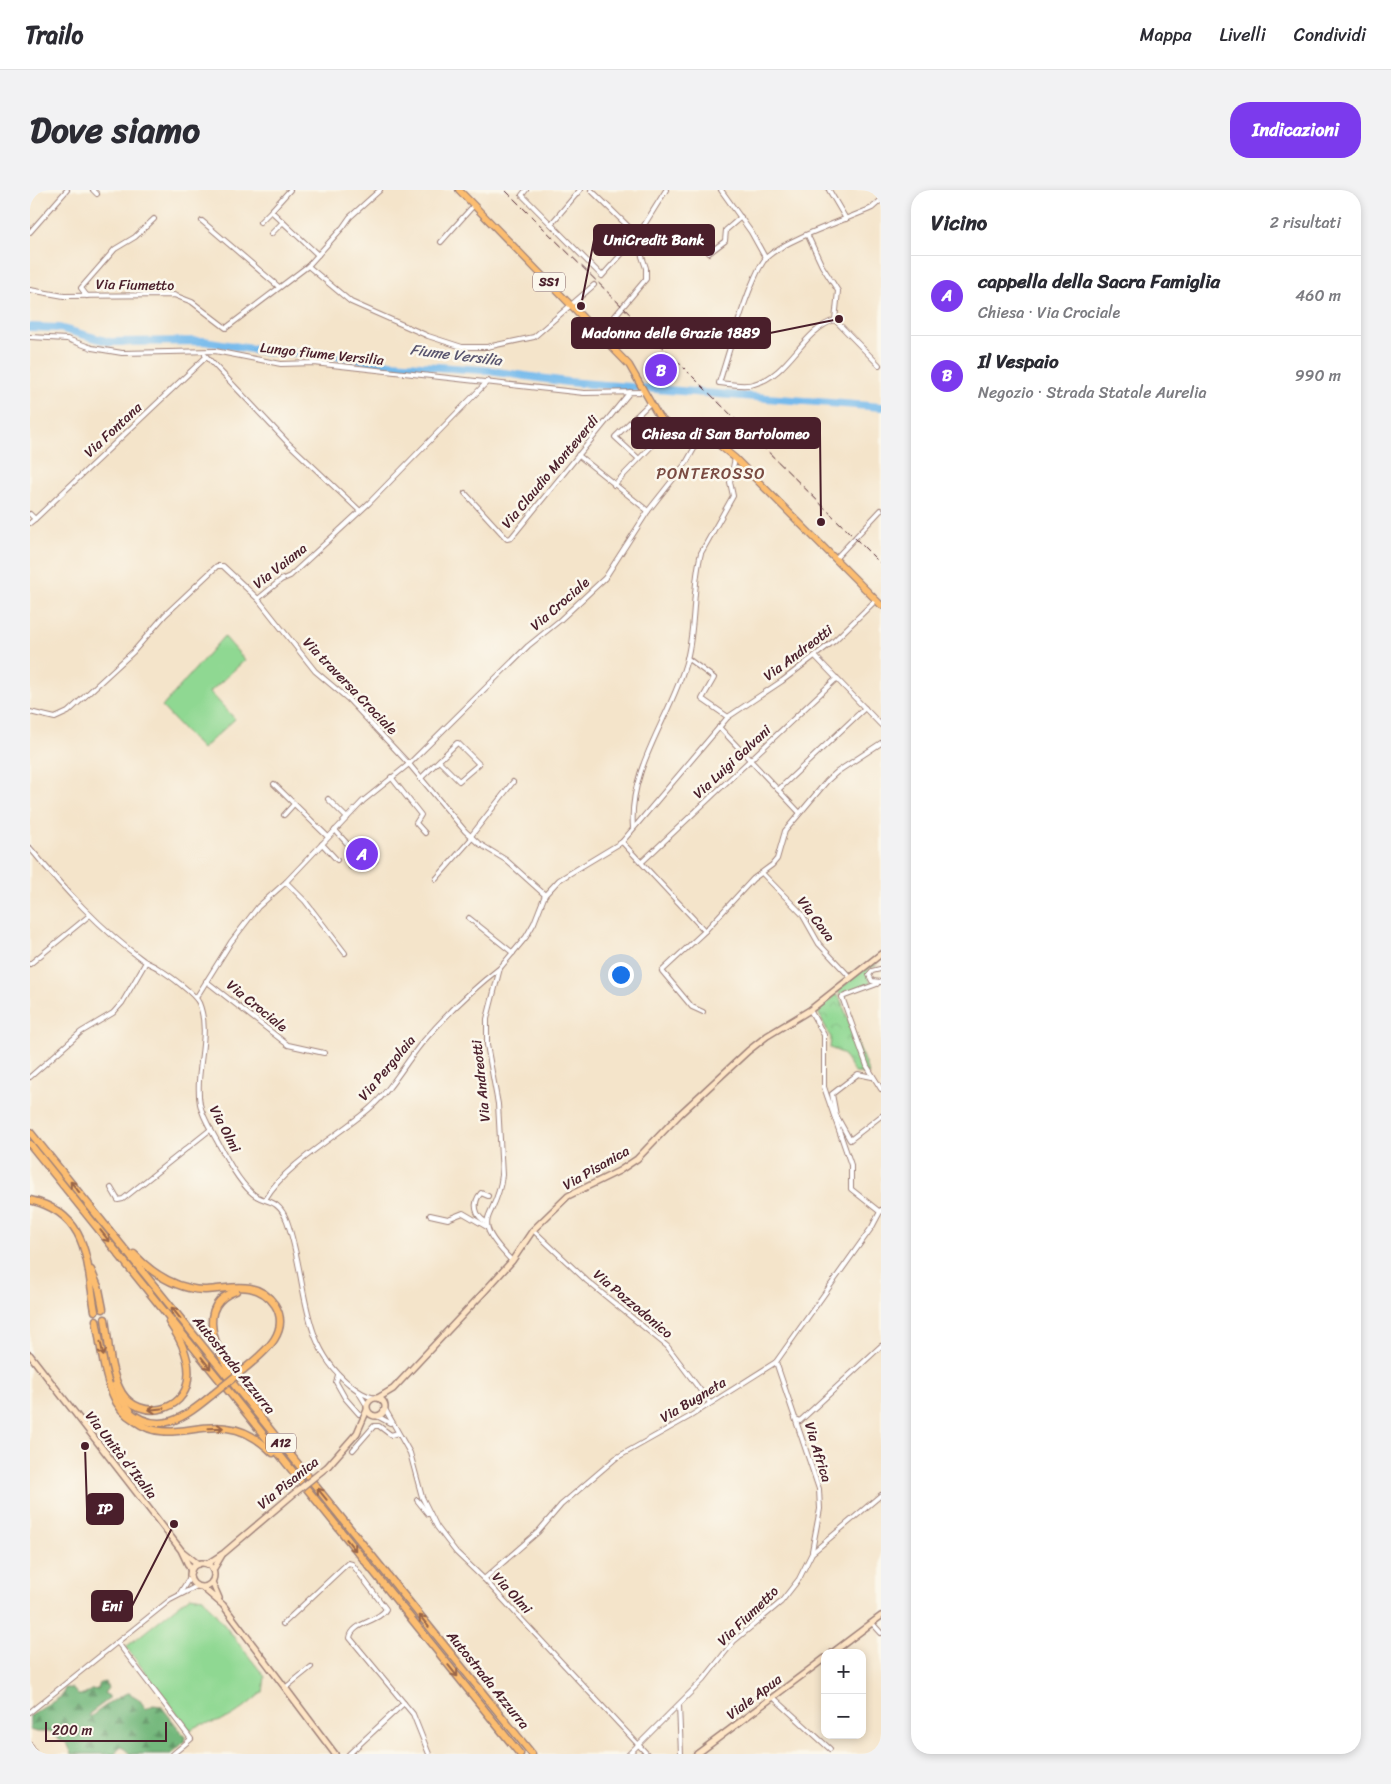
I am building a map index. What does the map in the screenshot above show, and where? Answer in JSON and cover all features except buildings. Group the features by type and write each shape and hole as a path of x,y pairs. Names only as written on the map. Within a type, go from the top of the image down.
{"highway":[{"name":"Autostrada Azzurra","path":"30,1132 532,1754"},
{"name":"Autostrada Azzurra","path":"30,1144 520,1754"},
{"path":"30,1200 56,1210 72,1225 83,1243 88,1262 95,1311"},
{"path":"96,1320 115,1395 126,1409 142,1420 153,1423 164,1423 180,1418 269,1348 278,1334 279,1315 270,1299 250,1288 208,1291 190,1288 170,1281 146,1265 106,1226"},
{"path":"88,1262 99,1289 103,1310"},
{"path":"111,1377 126,1398 139,1408 149,1410 161,1409 171,1404 181,1396 187,1386 189,1373 184,1350 175,1330 145,1285"},
{"path":"242,1369 267,1346 275,1335 277,1325 276,1313 269,1301 258,1293 244,1290 231,1293 221,1301 213,1313 212,1324 213,1337 219,1354 244,1398"},
{"path":"105,1319 111,1377 117,1404 126,1414 144,1427 167,1433 220,1427 237,1430 258,1440 289,1468"}],"main road":[{"name":"SS1","path":"459,190 629,365 658,417 670,427 686,436 719,446 735,458 881,605"}],"street":[{"path":"30,232 67,190"},
{"path":"93,190 97,194"},
{"name":"Via Fiumetto","path":"30,290 64,296 174,295 192,302 226,328 308,266 344,227 350,217 380,190"},
{"path":"526,190 522,195 602,276 637,237 666,190"},
{"path":"551,224 580,190"},
{"path":"591,190 637,237 646,268 646,279 599,335"},
{"path":"721,190 741,217 766,259"},
{"path":"829,190 846,219"},
{"path":"260,222 287,191"},
{"path":"835,320 809,336 802,349 769,377 753,385 719,383 734,335 766,259 789,244 872,208 881,200"},
{"path":"441,242 474,204"},
{"path":"271,211 318,255"},
{"path":"709,253 725,241 726,230 741,217"},
{"name":"Via Fiumetto","path":"87,296 82,288 88,278 120,244 135,237 154,219"},
{"path":"202,221 279,287"},
{"path":"271,234 283,222"},
{"path":"808,236 822,266 838,291 835,320"},
{"path":"308,266 351,302 378,312 428,336 462,347 487,347 529,339 539,334 594,284"},
{"path":"835,320 879,365"},
{"name":"Lungo fiume Versilia","path":"30,337 67,339 92,348 122,353 204,351 282,364 314,363 584,393 644,391"},
{"path":"204,351 206,357 288,443 360,511"},
{"name":"Via Fontana","path":"30,523 206,357"},
{"name":"Via Vaiana","path":"30,712 55,718 68,712 133,652 165,615 217,566 223,566 229,570 258,599 301,567 360,511 488,381"},
{"name":"Via Claudio Monteverdi","path":"465,493 507,539 510,538 630,392"},
{"path":"639,460 615,436 650,403"},
{"path":"614,485 670,427"},
{"name":"Via Crociale","path":"196,998 243,925 258,907 286,882 363,801 409,764 528,646 559,621 605,578 648,511 686,464 699,440"},
{"path":"578,455 648,511"},
{"path":"633,828 633,802 637,782 680,681 687,658 693,627 694,591 699,562 704,548 732,496 730,482 735,458"},
{"path":"835,559 881,510"},
{"path":"30,514 35,519"},
{"name":"Via traversa Crociale","path":"258,599 315,670 348,699 409,764"},
{"name":"Via Andreotti","path":"487,1225 501,1184 502,1174 498,1104 492,1079 487,1030 500,968 513,953 534,922 544,895 559,880 622,842 728,717 834,641 876,600"},
{"path":"815,656 881,725"},
{"path":"687,658 714,678 702,699 728,717"},
{"name":"Via Luigi Galvani","path":"642,862 837,678"},
{"path":"778,790 865,708"},
{"path":"719,727 800,812"},
{"path":"420,779 439,761 459,743 479,764 458,781 439,761"},
{"path":"704,1012 692,1007 662,971 705,931 753,879 763,874 777,859 785,831 837,772 881,743"},
{"path":"409,764 472,837 506,860 544,895"},
{"path":"391,777 421,815 416,823 424,833"},
{"path":"436,879 472,837 512,782"},
{"path":"274,784 328,837"},
{"path":"328,799 347,818"},
{"path":"284,815 294,804"},
{"path":"335,830 360,858"},
{"path":"622,842 705,931"},
{"path":"322,844 337,860"},
{"path":"30,848 90,915 146,962 159,968 196,998"},
{"path":"351,867 360,858 367,856 376,861"},
{"name":"Via Cava","path":"763,874 802,914 820,944 850,977"},
{"path":"286,882 305,901 345,953"},
{"path":"30,964 90,915"},
{"path":"469,918 513,953"},
{"path":"879,956 881,969 872,971 870,975 872,981 879,983"},
{"name":"Via Pisanica","path":"207,1564 224,1553 328,1466 348,1445 362,1426 385,1407 393,1389 512,1261 533,1230 568,1196 620,1171 637,1159 680,1114 748,1051 767,1036 810,1010 879,956"},
{"path":"30,1077 81,1032 113,1013 122,1004 146,962"},
{"name":"Via Pergolaia","path":"266,1198 304,1159 369,1109 382,1096 422,1042 476,987 500,968"},
{"name":"Via Crociale","path":"206,981 288,1045 324,1053"},
{"path":"879,983 842,997 872,1077 881,1089"},
{"name":"Via Olmi","path":"196,998 202,1014 204,1029 198,1075 200,1106 238,1177 249,1191 259,1198 266,1198 278,1206 287,1221 314,1338 322,1354 338,1375 357,1391 367,1408"},
{"path":"810,1010 824,1035 824,1087 851,1164 851,1189 880,1211"},
{"path":"872,1077 858,1074 832,1094 836,1115 850,1140 881,1116"},
{"path":"111,1188 118,1200 122,1199 211,1129"},
{"path":"488,1196 481,1193 479,1195 476,1213 487,1225 498,1246 512,1261"},
{"name":"Via Bugneta","path":"484,1580 538,1532 561,1505 616,1458 776,1362 872,1227 880,1211"},
{"path":"430,1215 448,1219 463,1213 487,1225"},
{"name":"Via Pozzodonico","path":"533,1230 587,1281 667,1346 710,1403"},
{"path":"796,1419 800,1421 812,1411 881,1346"},
{"name":"Via Unità d'Italia","path":"30,1355 180,1550 190,1574"},
{"name":"Via Africa","path":"776,1362 820,1496 820,1510 812,1552"},
{"path":"338,1375 336,1382 345,1398 359,1414"},
{"name":"Via Pisanica","path":"362,1426 370,1401 393,1389"},
{"name":"Via Olmi","path":"357,1391 376,1398"},
{"path":"376,1398 385,1407"},
{"name":"Via Olmi","path":"385,1407 393,1426 410,1453 420,1490 430,1515 456,1552 647,1754"},
{"path":"367,1408 376,1416"},
{"name":"Via Olmi","path":"376,1416 393,1426"},
{"path":"353,1450 374,1426 379,1426 391,1435 398,1433"},
{"name":"Via Fiumetto","path":"629,1754 704,1679 734,1641 781,1602 799,1579 812,1552 881,1495"},
{"path":"417,1500 430,1515"},
{"path":"180,1550 198,1564 207,1564 213,1570 212,1582 223,1605 335,1754"},
{"name":"Via Pisanica","path":"213,1570 224,1553"},
{"path":"283,1624 348,1563 352,1564 386,1610 382,1615 355,1629 350,1638 404,1703 416,1721 429,1754"},
{"path":"30,1712 178,1594 198,1564"},
{"path":"190,1574 200,1587 223,1605"},
{"path":"178,1594 212,1582"},
{"path":"837,1649 881,1616"},
{"path":"872,1623 881,1633"},
{"path":"118,1643 191,1738 173,1754"},
{"name":"Viale Apua","path":"698,1754 821,1661"},
{"path":"285,1688 311,1667"},
{"path":"772,1697 830,1749"},
{"path":"350,1754 404,1703"},
{"path":"679,1705 681,1754"},
{"path":"30,1745 34,1754"},
{"path":"877,1754 881,1748"}],"green space":[{"path":"224,636 245,660 210,692 235,719 202,749 162,707"},
{"path":"871,964 877,965 869,969 868,977 871,983 840,995 838,990"},
{"path":"835,994 840,998 869,1074 855,1073 842,1053 830,1048 831,1038 818,1012"},
{"path":"190,1596 203,1598 265,1677 263,1692 239,1711 223,1720 203,1724 190,1730 126,1647"},
{"path":"105,1682 108,1688 104,1693 109,1696 109,1699 89,1714 90,1717 115,1699 129,1693 139,1699 146,1709 153,1705 161,1706 185,1737 184,1742 171,1754 130,1754 121,1746 115,1754 72,1754 67,1743 51,1732 30,1730 30,1716 62,1696 65,1688 72,1688 78,1695 84,1695 91,1690 98,1689 100,1683"}],"waterway":[{"name":"Fiume Versilia","path":"30,327 59,328 110,342 204,341 269,352 319,353 390,364 483,370 567,382 881,407"}],"railway":[{"path":"505,190 881,564"}],"place":[{"name":"UniCredit Bank","path":"581,306"},
{"name":"Madonna delle Grazie 1889","path":"839,319"},
{"name":"Il Vespaio","path":"661,370"},
{"name":"Chiesa di San Bartolomeo","path":"821,522"},
{"name":"cappella della Sacra Famiglia","path":"362,854"},
{"name":"IP","path":"85,1446"},
{"name":"Eni","path":"174,1524"}],"district":[{"name":"PONTEROSSO","path":"711,473"}]}
